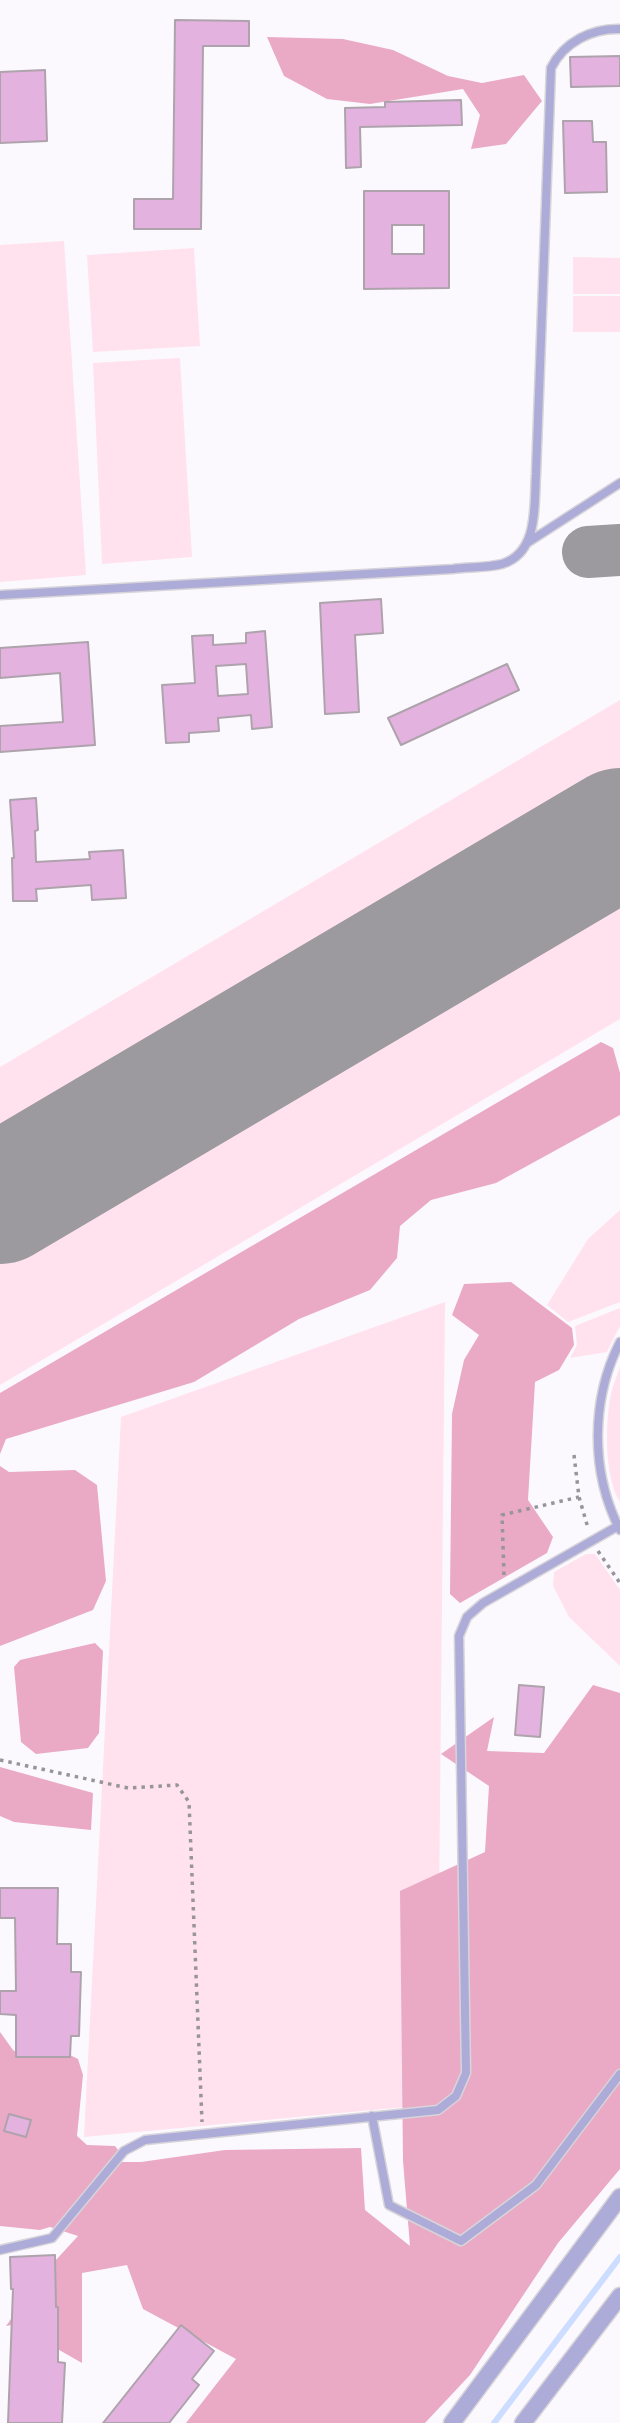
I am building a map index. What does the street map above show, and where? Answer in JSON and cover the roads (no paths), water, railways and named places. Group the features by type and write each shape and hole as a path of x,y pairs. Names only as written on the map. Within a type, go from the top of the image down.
{"street":[{"path":"452,2423 620,2197"},
{"path":"523,2423 620,2296"}],"lane":[{"path":"0,595 453,569 502,564 519,555 527,543 532,522 536,474 551,68 557,54 585,34 620,29"},
{"path":"527,543 620,483"},
{"path":"0,2250 51,2238 124,2151 145,2140 439,2110 456,2096 466,2073 459,1636 467,1617 483,1603 619,1528 602,1478 598,1427 606,1377 620,1342"},
{"path":"372,2116 389,2205 461,2241 536,2185 620,2074"}],"waterway":[{"path":"494,2423 620,2257"}]}
